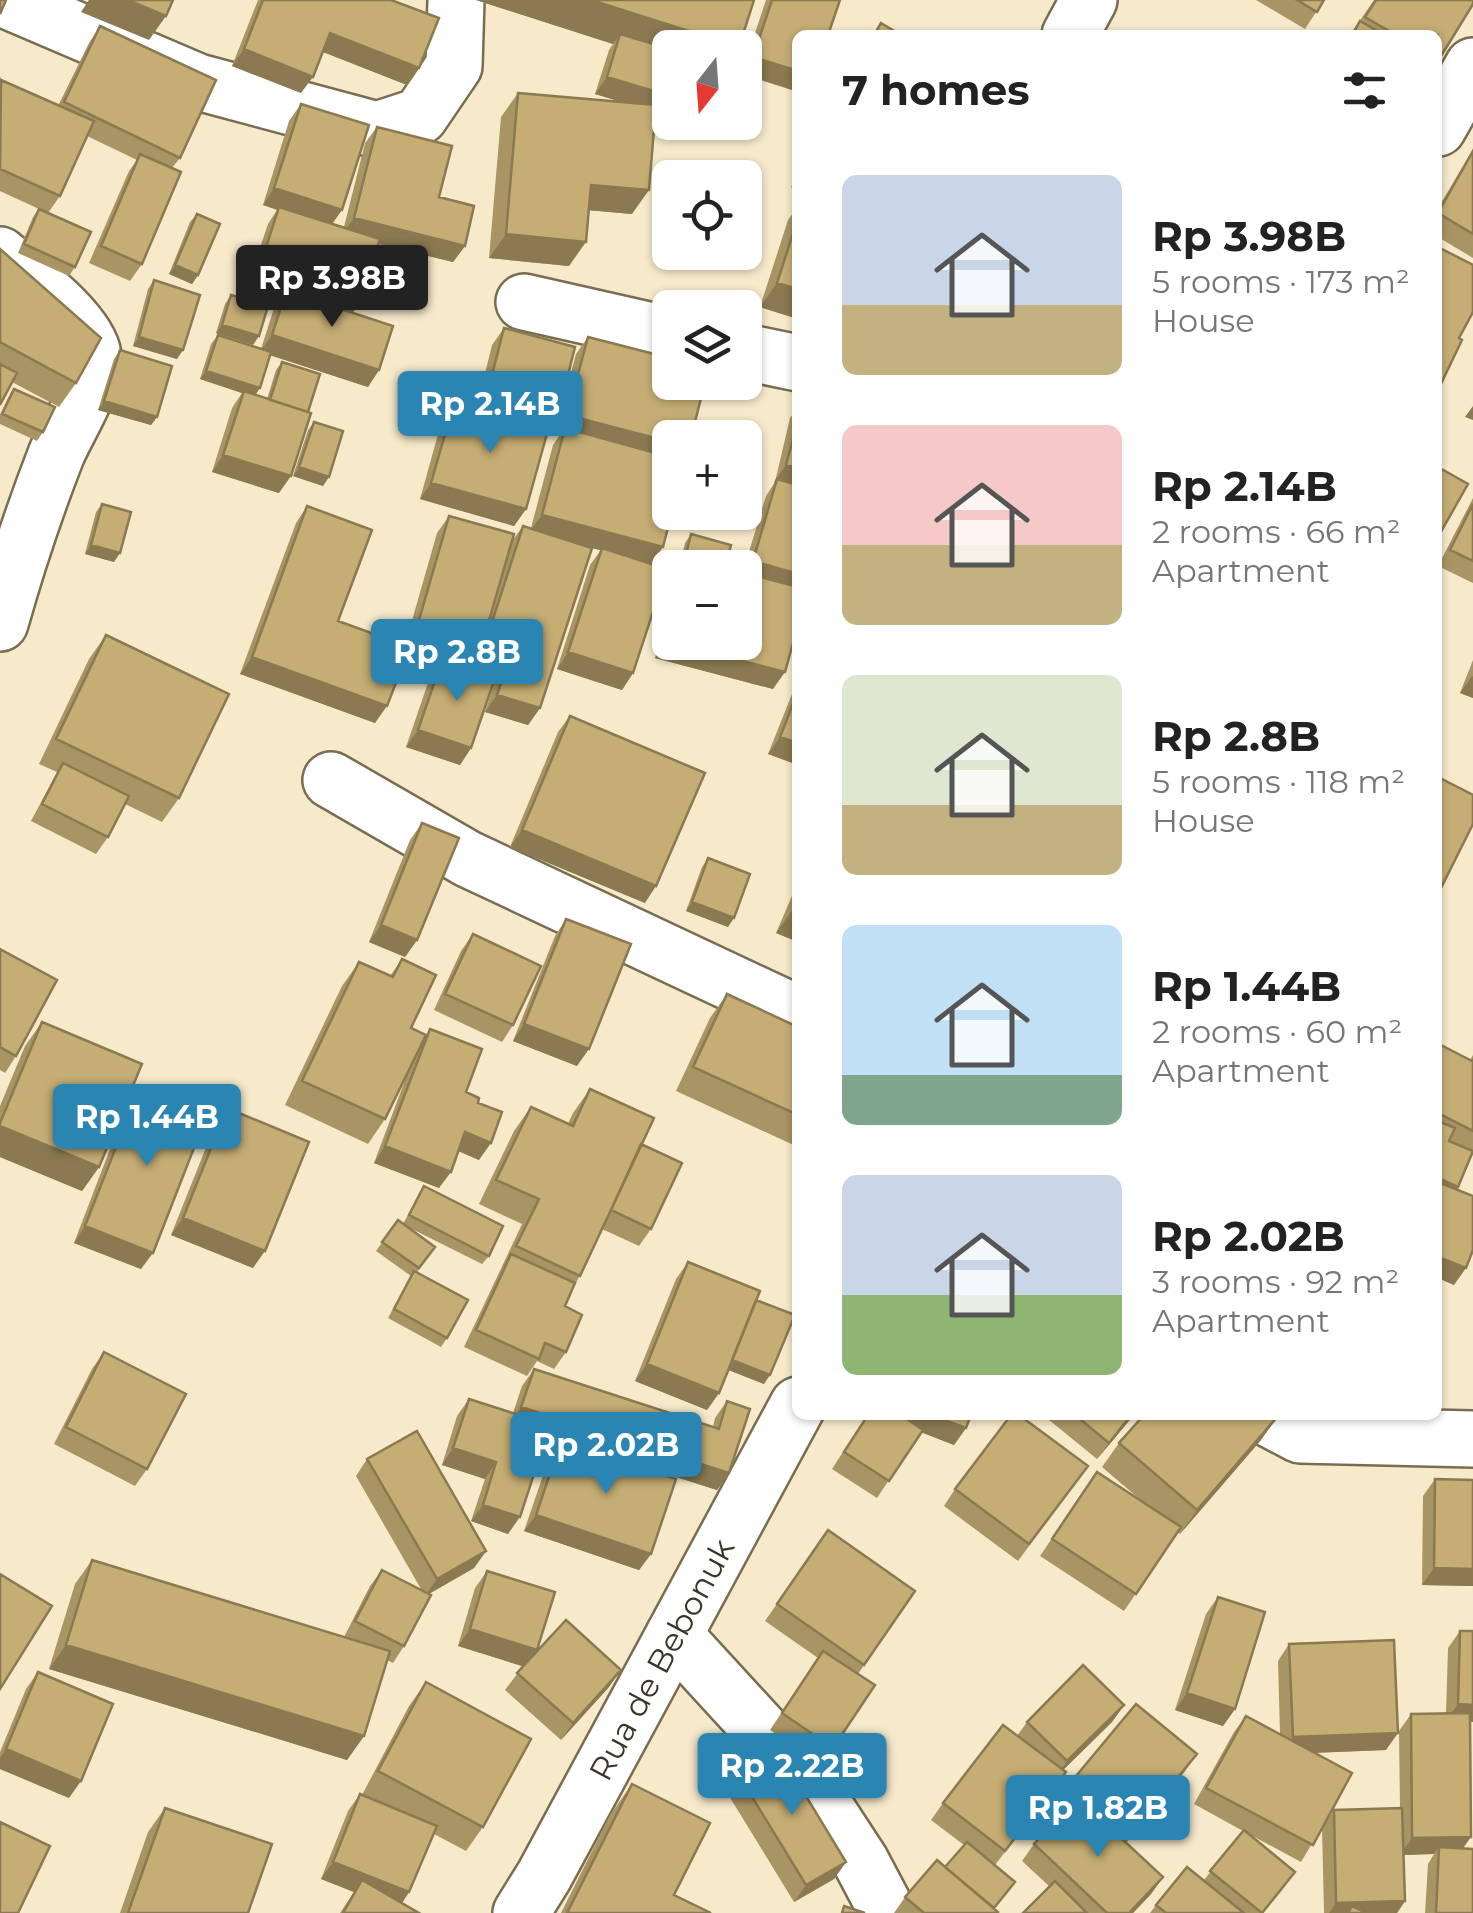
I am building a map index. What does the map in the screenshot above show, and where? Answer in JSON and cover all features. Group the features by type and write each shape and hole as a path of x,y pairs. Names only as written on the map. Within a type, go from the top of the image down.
{"street":[{"path":"6,0 198,82 376,130 420,116 454,66 456,0"},
{"path":"1073,30 1089,0"},
{"path":"1442,121 1473,66"},
{"path":"0,255 49,296 82,332 93,354 91,378 57,453 0,622"},
{"path":"524,302 652,331"},
{"path":"762,356 792,363"},
{"path":"331,780 468,859 792,1011"},
{"name":"Rua de Bebonuk","path":"520,1913 544,1876 792,1416"},
{"path":"1272,1420 1300,1435 1473,1439"},
{"path":"674,1635 808,1781 888,1913"}],"building":[{"path":"128,0 173,0 166,16"},
{"path":"263,0 391,0 439,18 419,68 330,33 313,77 244,49"},
{"path":"591,0 754,0 744,30 685,30"},
{"path":"772,0 840,0 830,30 792,30 792,69 762,60 762,30"},
{"path":"1297,0 1324,0 1317,12"},
{"path":"1376,0 1473,0 1442,54 1442,30 1387,30 1365,17"},
{"path":"1360,21 1375,30 1355,30"},
{"path":"100,26 216,80 180,158 64,102"},
{"path":"620,34 652,44 652,91 607,77"},
{"path":"1,80 94,121 60,196 0,169"},
{"path":"518,93 652,105 649,190 591,185 586,242 506,234"},
{"path":"301,104 369,125 342,210 274,188"},
{"path":"377,127 452,146 439,197 474,206 465,246 354,218"},
{"path":"1473,151 1473,234 1442,215 1442,206"},
{"path":"140,154 181,172 142,264 101,246"},
{"path":"279,207 380,239 360,302 259,269"},
{"path":"39,209 91,232 75,267 24,244"},
{"path":"197,214 220,224 198,275 175,265"},
{"path":"792,237 792,287 777,283"},
{"path":"0,249 101,338 76,383 0,342"},
{"path":"1442,249 1473,265 1473,312 1459,338 1462,340 1442,382"},
{"path":"154,280 200,295 183,350 139,337"},
{"path":"286,291 393,326 379,370 272,335"},
{"path":"231,295 268,306 259,336 222,325"},
{"path":"504,328 575,347 556,423 484,406"},
{"path":"218,335 271,352 260,388 206,371"},
{"path":"588,337 652,353 652,400 700,400 696,420 652,420 652,437 567,415"},
{"path":"120,350 172,366 157,417 104,401"},
{"path":"282,362 320,374 308,412 270,400"},
{"path":"0,364 17,373 0,405"},
{"path":"14,389 55,407 43,432 2,414"},
{"path":"244,391 311,413 291,476 223,455"},
{"path":"454,403 548,430 526,509 431,483"},
{"path":"314,422 343,431 329,477 299,467"},
{"path":"565,428 652,452 652,530 667,530 663,547 542,515"},
{"path":"792,442 792,466 786,465"},
{"path":"1442,469 1468,484 1442,530"},
{"path":"777,479 792,483 792,572 762,564 762,550 756,550"},
{"path":"102,504 131,512 120,553 91,545"},
{"path":"1473,504 1473,561 1450,550"},
{"path":"307,506 372,530 338,621 410,647 387,706 252,657"},
{"path":"449,516 514,534 480,652 415,634"},
{"path":"523,526 592,548 540,708 497,695 510,655 484,647"},
{"path":"691,534 731,545 730,550 687,550"},
{"path":"602,548 652,564 652,615 633,673 568,652"},
{"path":"762,577 792,585 792,647 785,672 739,660 762,660"},
{"path":"106,635 229,694 179,798 56,739"},
{"path":"442,660 495,678 471,748 418,730"},
{"path":"792,706 792,741 780,737"},
{"path":"570,716 705,773 656,886 522,830"},
{"path":"63,763 129,796 108,837 42,804"},
{"path":"1442,779 1473,795 1473,824 1442,886"},
{"path":"422,823 459,838 417,940 381,925"},
{"path":"708,858 750,874 734,918 692,902"},
{"path":"566,919 631,944 589,1049 524,1024"},
{"path":"473,934 541,966 513,1025 445,994"},
{"path":"0,949 57,980 16,1056 0,1047"},
{"path":"402,959 436,975 411,1028 426,1035 385,1119 302,1081 359,962 393,977"},
{"path":"727,994 792,1024 792,1112 693,1067"},
{"path":"42,1022 142,1064 99,1167 0,1126"},
{"path":"430,1029 482,1049 466,1092 479,1098 478,1103 502,1112 491,1143 465,1132 451,1172 385,1146"},
{"path":"1442,1046 1473,1059 1473,1131 1442,1115"},
{"path":"140,1086 208,1112 153,1253 85,1226"},
{"path":"590,1089 654,1118 580,1276 516,1246 539,1199 496,1180 531,1107 573,1126"},
{"path":"227,1108 309,1142 265,1251 183,1218"},
{"path":"1442,1123 1455,1128 1449,1141 1473,1151 1458,1187 1442,1180"},
{"path":"641,1144 682,1163 651,1229 611,1210"},
{"path":"1442,1184 1473,1196 1473,1250 1466,1268 1442,1259"},
{"path":"424,1186 503,1226 489,1256 409,1215"},
{"path":"398,1220 435,1247 419,1268 382,1242"},
{"path":"511,1254 575,1283 565,1306 582,1315 566,1352 545,1343 539,1359 476,1330"},
{"path":"688,1262 760,1291 719,1393 647,1364"},
{"path":"414,1271 468,1300 447,1338 394,1309"},
{"path":"756,1300 792,1314 770,1375 732,1360"},
{"path":"104,1352 186,1394 147,1469 66,1427"},
{"path":"534,1369 719,1429 727,1401 750,1409 729,1473 521,1407"},
{"path":"469,1399 550,1425 520,1517 483,1505 496,1462 453,1448"},
{"path":"865,1420 908,1420 923,1430 889,1481 844,1452"},
{"path":"944,1420 969,1420 966,1428"},
{"path":"1007,1420 1026,1420 1088,1466 1029,1544 955,1489"},
{"path":"1081,1420 1127,1420 1109,1443"},
{"path":"1140,1420 1275,1420 1197,1510 1119,1443"},
{"path":"417,1431 486,1551 437,1579 367,1459"},
{"path":"561,1441 676,1479 651,1554 536,1515"},
{"path":"1097,1472 1181,1527 1136,1594 1052,1539"},
{"path":"1435,1479 1473,1480 1473,1569 1434,1568"},
{"path":"828,1530 915,1591 864,1665 777,1604"},
{"path":"92,1560 390,1651 364,1736 66,1645"},
{"path":"382,1570 431,1595 404,1646 355,1621"},
{"path":"487,1571 555,1592 537,1650 470,1629"},
{"path":"0,1574 52,1606 0,1689"},
{"path":"1218,1597 1265,1612 1235,1709 1187,1693"},
{"path":"566,1620 621,1670 573,1723 517,1673"},
{"path":"1460,1631 1473,1631 1473,1705 1458,1704"},
{"path":"1394,1640 1398,1733 1293,1737 1289,1644"},
{"path":"823,1651 875,1685 833,1748 782,1713"},
{"path":"1083,1665 1124,1705 1067,1761 1027,1722"},
{"path":"38,1672 113,1704 81,1781 6,1749"},
{"path":"426,1682 531,1739 483,1827 378,1771"},
{"path":"1136,1704 1197,1754 1137,1827 1076,1776"},
{"path":"1470,1713 1471,1837 1412,1838 1411,1714"},
{"path":"1246,1716 1352,1773 1313,1845 1206,1788"},
{"path":"1003,1725 1066,1772 1005,1851 943,1803"},
{"path":"778,1750 846,1862 806,1885 738,1774"},
{"path":"632,1784 710,1823 674,1895 711,1913 567,1913"},
{"path":"360,1794 437,1826 409,1892 333,1862"},
{"path":"1078,1798 1163,1877 1129,1913 1107,1913 1034,1844"},
{"path":"165,1808 272,1844 248,1913 128,1913"},
{"path":"1402,1808 1405,1901 1336,1903 1334,1810"},
{"path":"0,1822 50,1846 18,1913 0,1913"},
{"path":"1244,1830 1295,1872 1262,1913 1210,1871"},
{"path":"967,1842 1015,1882 994,1908 945,1867"},
{"path":"1439,1847 1473,1849 1473,1913 1436,1913"},
{"path":"937,1860 998,1912 924,1913 905,1897"},
{"path":"1187,1867 1244,1913 1166,1913 1156,1905"},
{"path":"362,1880 419,1913 343,1913"},
{"path":"1055,1881 1087,1913 1023,1913"},
{"path":"844,1906 865,1913 842,1913"},
{"path":"1352,1906 1367,1913 1348,1913"}]}
